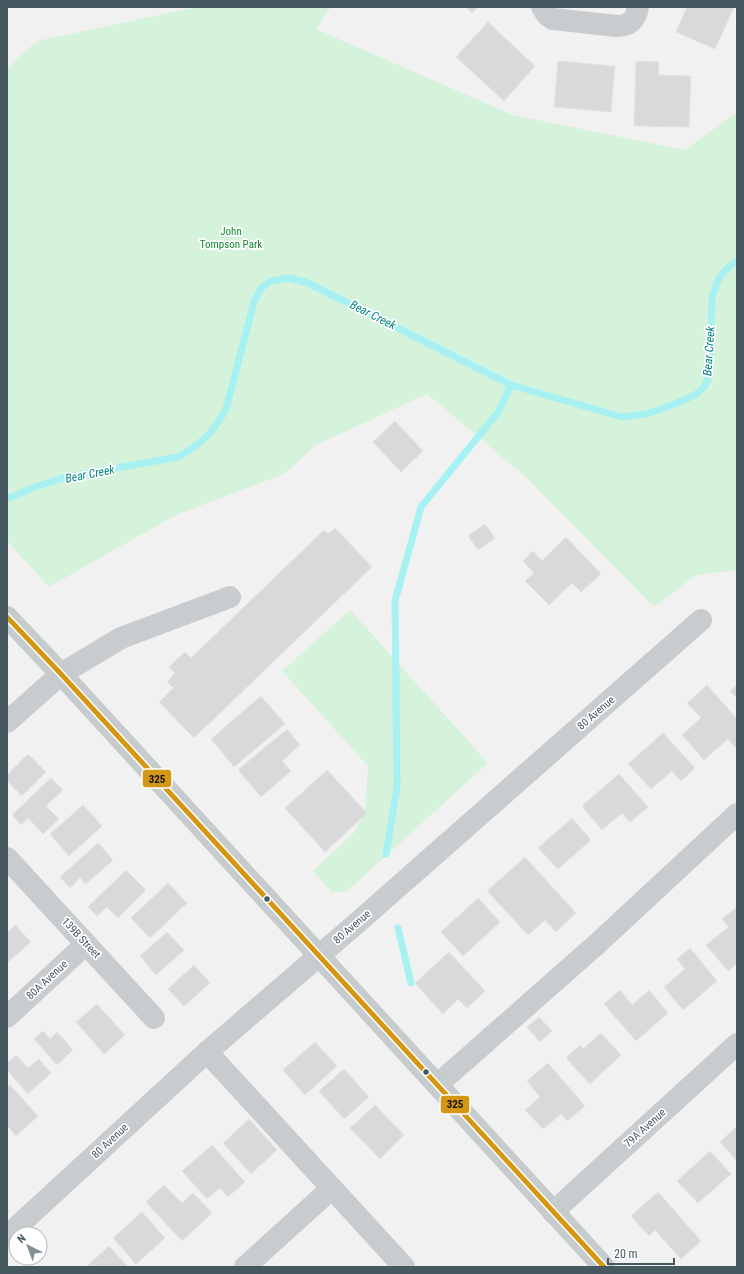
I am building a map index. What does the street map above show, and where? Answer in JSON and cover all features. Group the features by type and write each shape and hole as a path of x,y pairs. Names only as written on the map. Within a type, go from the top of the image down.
{"main road":[{"path":"7,617 61,674 604,1267"}],"street":[{"path":"542,7 547,15 553,19 618,26 624,26 634,19 638,7"},
{"path":"7,722 61,674 121,638 230,597"},
{"name":"80 Avenue","path":"7,1236 206,1052 319,956 701,620"},
{"path":"437,1085 597,944 737,814"},
{"name":"139B Street","path":"7,858 154,1018"},
{"name":"80A Avenue","path":"7,1017 86,944"},
{"name":"79A Avenue","path":"553,1212 737,1044"},
{"path":"206,1052 404,1267"},
{"path":"245,1267 331,1189"}],"green space":[{"name":"John Tompson Park","path":"197,7 331,7 316,29 513,115 685,150 737,112 737,570 696,575 654,607 527,478 427,394 316,445 284,474 176,515 49,587 7,541 7,68 37,41"},
{"path":"350,610 488,763 346,892 332,892 313,871 354,833 365,811 368,766 282,671"}],"building":[{"path":"466,7 478,7 472,13"},
{"path":"687,7 734,7 715,49 676,32"},
{"path":"488,22 535,66 504,101 456,57"},
{"path":"558,61 615,66 611,112 554,107"},
{"path":"636,61 659,62 658,75 691,76 689,127 634,126"},
{"path":"395,421 423,451 401,472 373,442"},
{"path":"485,524 495,538 478,550 468,536"},
{"path":"335,528 372,567 194,738 159,702 173,688 167,682 175,673 169,667 185,652 191,658 324,530 328,534"},
{"path":"566,537 601,574 581,592 572,583 549,605 525,581 534,573 523,561 533,551 542,561"},
{"path":"707,685 737,719 737,747 736,748 728,739 704,760 682,735 701,718 687,703"},
{"path":"737,685 737,698 730,691"},
{"path":"261,696 285,724 234,767 211,739"},
{"path":"287,729 300,745 282,761 291,771 261,797 238,770"},
{"path":"663,733 695,768 681,781 672,771 651,789 628,764"},
{"path":"28,754 46,772 22,796 7,781 7,775"},
{"path":"327,770 367,813 325,852 285,808"},
{"path":"619,774 648,807 630,822 622,813 602,830 582,806"},
{"path":"51,778 63,790 46,806 59,819 43,834 28,818 21,825 12,815"},
{"path":"83,805 102,826 69,856 50,834"},
{"path":"572,818 591,840 558,869 538,848"},
{"path":"98,843 113,860 86,884 80,878 70,888 60,877"},
{"path":"525,857 576,913 556,932 545,920 528,935 487,891"},
{"path":"126,870 146,890 118,918 107,907 97,916 88,907"},
{"path":"168,883 187,903 150,938 131,918"},
{"path":"478,898 500,922 463,956 441,932"},
{"path":"737,907 737,964 728,971 706,945 729,927 722,919"},
{"path":"15,925 31,942 7,963 7,933"},
{"path":"167,932 184,950 156,975 140,956"},
{"path":"690,948 717,981 683,1010 664,987 685,969 677,959"},
{"path":"449,952 485,991 467,1008 458,999 443,1014 415,983"},
{"path":"194,965 210,983 184,1006 168,989"},
{"path":"620,990 632,1005 649,990 668,1013 636,1041 604,1004"},
{"path":"97,1004 125,1035 104,1054 76,1022"},
{"path":"539,1017 552,1031 540,1042 527,1027"},
{"path":"43,1031 50,1039 57,1032 73,1050 57,1065 34,1039"},
{"path":"601,1033 621,1055 590,1084 566,1058 580,1045 583,1049"},
{"path":"315,1042 337,1066 305,1095 283,1070"},
{"path":"16,1055 28,1068 39,1059 51,1073 28,1094 7,1070 7,1063"},
{"path":"548,1063 585,1106 567,1121 561,1114 543,1129 525,1110 540,1097 527,1081"},
{"path":"344,1069 369,1097 344,1119 319,1091"},
{"path":"10,1085 38,1116 16,1136 7,1125 7,1088"},
{"path":"375,1105 404,1135 380,1159 350,1128"},
{"path":"249,1119 277,1150 251,1174 223,1143"},
{"path":"737,1126 737,1161 720,1142"},
{"path":"212,1145 245,1182 228,1197 220,1188 207,1199 182,1171"},
{"path":"710,1151 731,1174 698,1203 677,1181"},
{"path":"164,1185 182,1203 193,1193 212,1213 182,1241 146,1202"},
{"path":"658,1192 701,1241 681,1259 655,1230 649,1236 631,1216"},
{"path":"142,1212 165,1238 136,1264 113,1238"},
{"path":"109,1246 128,1267 86,1267"}],"waterway":[{"name":"Bear Creek","path":"7,499 32,488 66,477 178,457 200,443 217,425 226,409 254,302 261,288 271,281 289,278 308,283 511,385 622,417 646,414 675,404 695,395 704,387 709,377 712,298 718,280 727,268 737,261"},
{"path":"386,854 397,787 395,601 421,507 499,411 511,385"},
{"path":"398,928 411,983"}],"transit line":[{"name":"325","path":"7,617 61,674 604,1267"}]}
